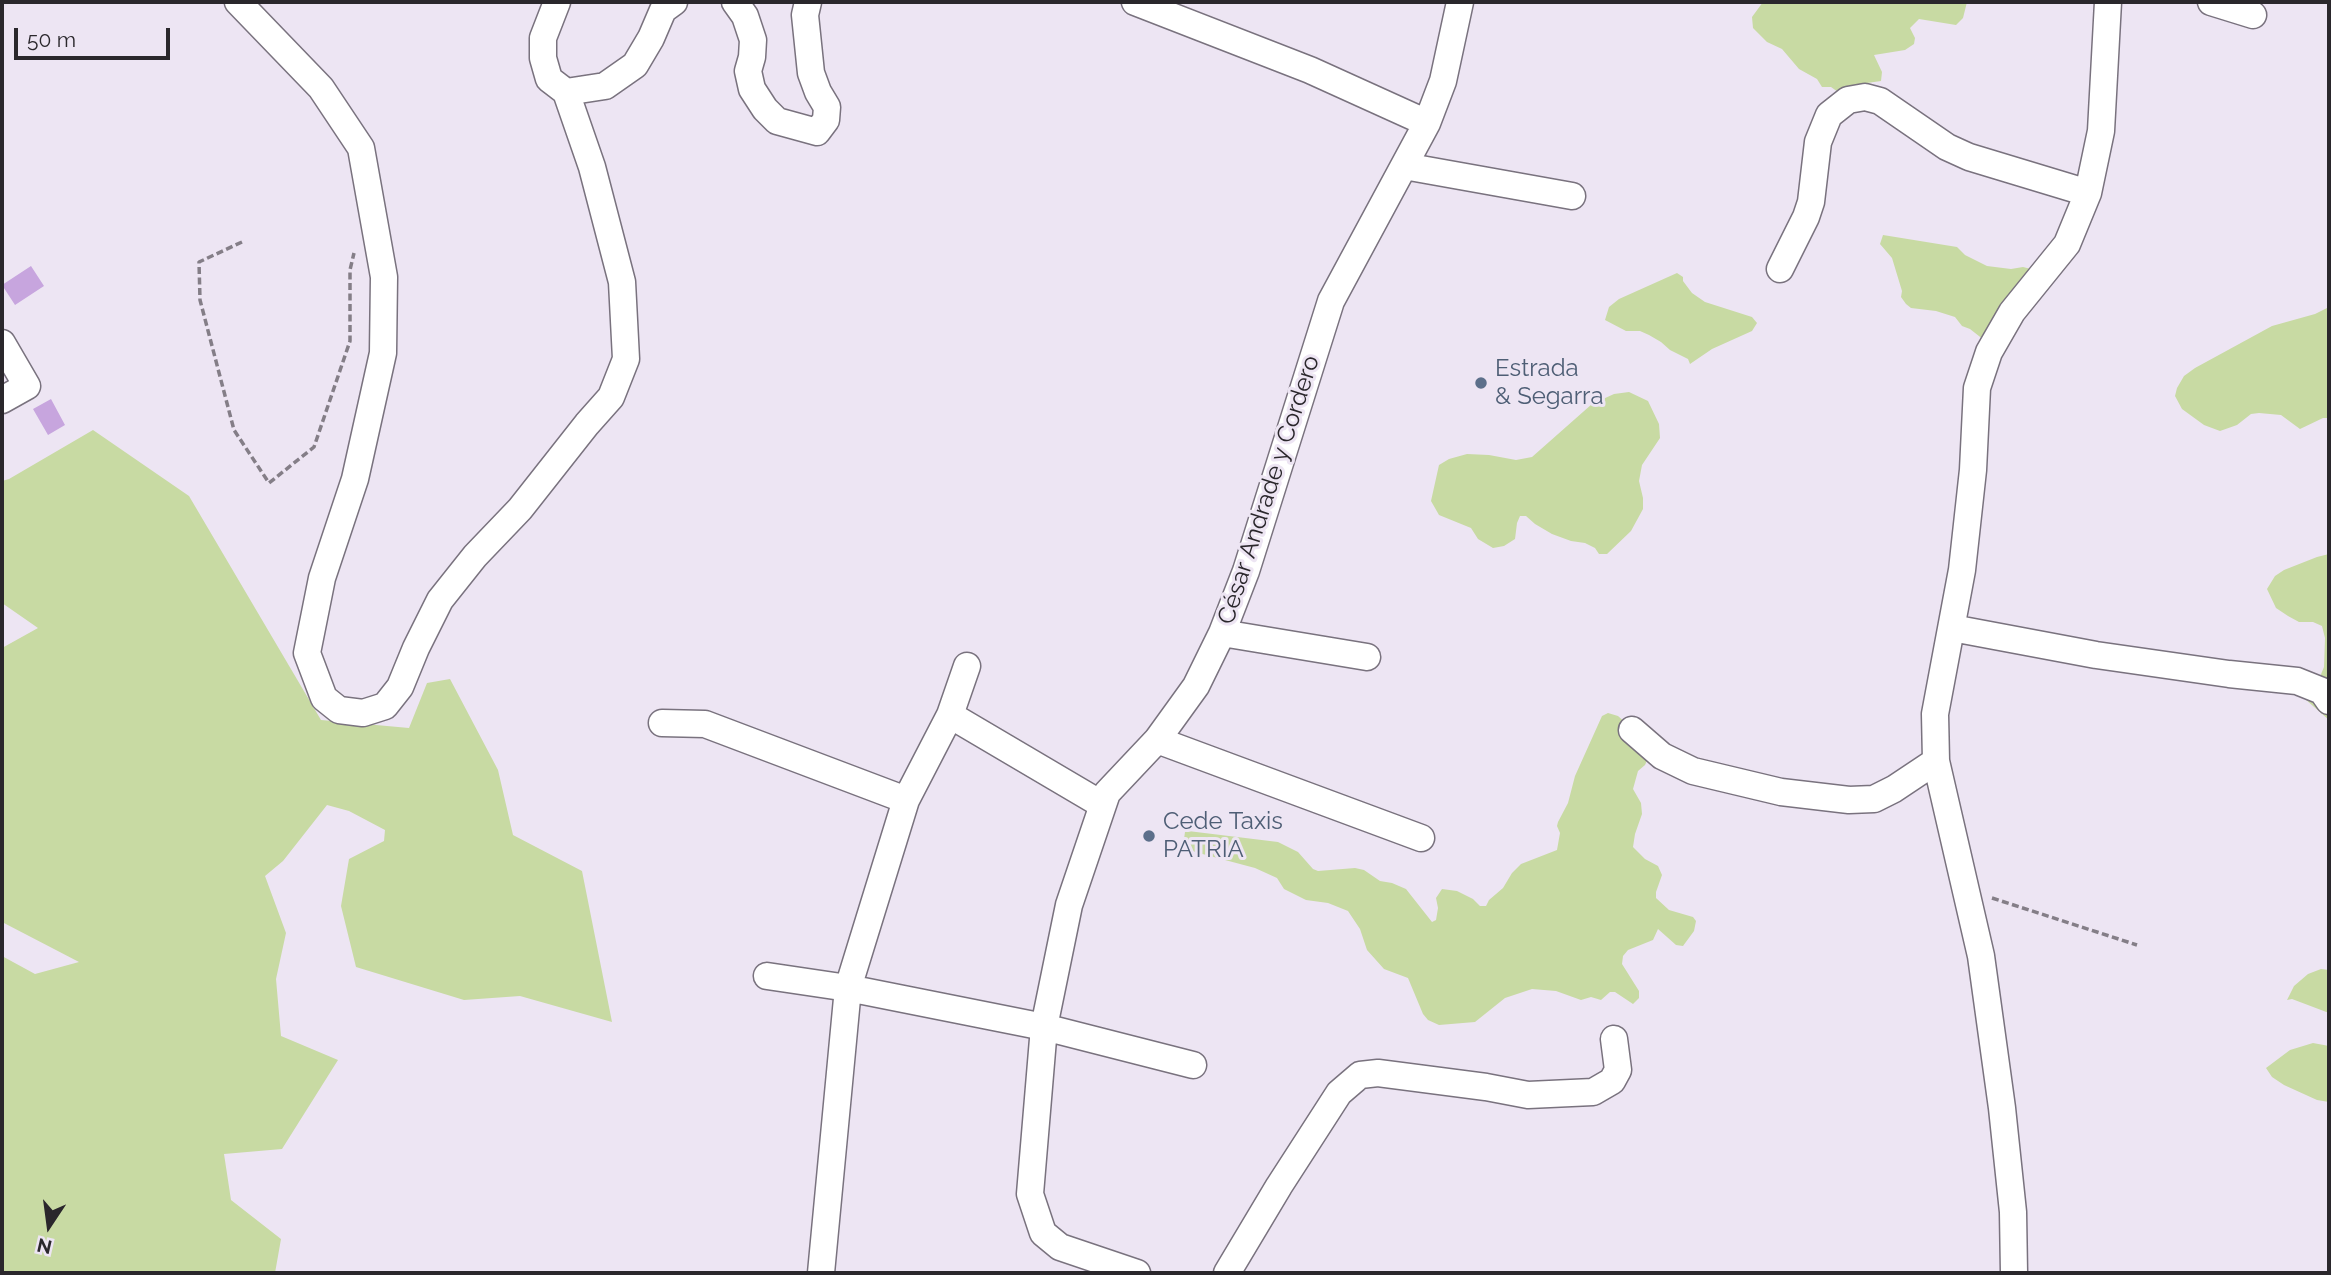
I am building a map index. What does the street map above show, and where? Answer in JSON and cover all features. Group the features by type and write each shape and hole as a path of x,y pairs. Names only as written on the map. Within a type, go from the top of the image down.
{"street":[{"path":"238,2 321,88 361,148 384,277 383,353 355,479 322,578 307,653 324,698 340,710 363,713 385,705 400,687 440,600 475,556 520,509 611,397 626,359 622,282 592,167 566,92 549,79 543,58 543,38 557,2"},
{"path":"566,92 605,86 635,65 663,10 674,2"},
{"path":"735,2 745,16 753,40 748,71 752,89 777,121 817,132 826,120 827,107 811,74 805,15 808,2"},
{"path":"1135,2 1310,69 1427,123"},
{"name":"César Andrade y Cordero","path":"1137,1273 1060,1247 1043,1233 1030,1195 1044,1027 1069,905 1101,804 1107,793 1157,740 1196,686 1222,633 1246,571 1331,300 1427,123 1443,81 1460,2"},
{"path":"2014,1273 2013,1212 1981,956 1936,761 1936,714 1962,570 1973,470 1977,388 1989,352 2012,312 2067,244 2088,193 2101,131 2108,2"},
{"path":"2211,2 2253,15"},
{"path":"1780,269 1811,202 1818,142 1829,116 1847,100 1866,97 1880,101 1947,147 1969,157 2088,193"},
{"path":"1404,166 1572,196"},
{"path":"2,342 27,386 2,400"},
{"path":"1952,628 2096,655 2297,681 2322,691 2329,701"},
{"path":"1222,633 1367,657"},
{"path":"821,1273 848,988 906,800 950,715 967,666"},
{"path":"950,715 1101,804"},
{"path":"662,723 705,724 906,800"},
{"path":"1632,730 1662,756 1693,771 1781,792 1849,800 1874,799 1936,761"},
{"path":"1157,740 1421,838"},
{"path":"767,976 848,988 1044,1027 1193,1065"},
{"path":"1227,1273 1339,1093 1360,1074 1378,1073 1528,1095 1593,1091 1612,1081 1618,1070 1614,1039"}],"path":[{"path":"242,242 199,262 200,300 234,430 270,483 314,447 350,341 350,270 356,246"},
{"path":"1966,890 2137,945"}],"green space":[{"path":"1763,2 1967,2 1963,18 1956,25 1919,19 1910,28 1915,38 1914,44 1905,50 1874,55 1882,72 1881,81 1853,85 1838,92 1831,87 1822,87 1817,79 1799,69 1782,49 1767,42 1753,28 1752,17"},
{"path":"1883,235 1957,247 1965,255 1987,266 2031,269 1984,340 1962,326 1955,317 1911,308 1906,304 1901,297 1902,291 1892,258 1880,244"},
{"path":"1677,273 1683,277 1692,293 1705,302 1752,317 1757,323 1752,331 1712,349 1690,364 1688,359 1649,335 1640,331 1626,331 1605,320 1609,307 1619,299"},
{"path":"2329,307 2329,418 2323,418 2300,429 2281,415 2259,413 2251,414 2237,425 2220,431 2204,425 2182,409 2175,396 2177,388 2184,376 2195,368 2272,326 2315,314"},
{"path":"1629,392 1648,401 1659,424 1660,438 1642,465 1639,481 1643,509 1631,531 1607,554 1599,554 1595,548 1585,543 1552,534 1526,516 1520,516 1515,539 1504,546 1493,548 1478,539 1471,528 1439,515 1431,501 1439,465 1467,454 1516,460 1532,457 1592,404 1614,394"},
{"path":"93,430 189,496 321,720 409,728 427,683 450,679 498,770 513,835 582,871 612,1022 520,996 464,1000 356,967 341,906 349,859 384,841 385,830 349,811 327,805 283,861 265,876 286,933 276,979 281,1036 338,1060 282,1149 224,1154 231,1200 281,1239 275,1273 2,1273 2,956 35,974 79,962 2,922 2,648 38,628 2,603 2,481"},
{"path":"2329,554 2329,720 2305,699 2307,691 2319,679 2324,667 2325,638 2322,626 2313,622 2299,622 2276,608 2267,589 2275,576 2284,570"},
{"path":"1608,713 1618,716 1628,725 1649,756 1638,771 1633,789 1641,803 1642,814 1633,847 1645,859 1658,866 1662,875 1656,898 1669,910 1693,917 1696,921 1694,931 1683,946 1676,945 1658,929 1653,940 1628,950 1623,956 1622,964 1639,991 1639,998 1633,1004 1615,992 1610,992 1601,1000 1591,997 1581,1000 1556,991 1532,989 1505,998 1475,1022 1439,1025 1428,1020 1423,1014 1408,978 1384,969 1367,950 1360,929 1348,911 1328,903 1306,900 1284,889 1277,878 1255,868 1195,852 1189,849 1184,839 1185,832 1188,831 1278,842 1298,852 1318,871 1355,868 1364,870 1380,881 1406,889 1432,922 1436,920 1436,898 1442,889 1457,891 1480,906 1486,906 1521,864 1557,850 1560,833 1557,826 1568,803 1575,776 1602,716"},
{"path":"2321,969 2329,970 2329,1013 2292,999 2287,1000 2294,986 2308,974"},
{"path":"2313,1043 2329,1046 2329,1102 2317,1100 2284,1085 2272,1077 2266,1068 2290,1050"}],"building":[{"path":"31,266 44,286 15,305 2,285"},
{"path":"51,399 65,425 48,435 33,409"}],"place":[{"name":"Estrada & Segarra","path":"1481,383"},
{"name":"Cede Taxis PATRIA","path":"1149,836"}]}
